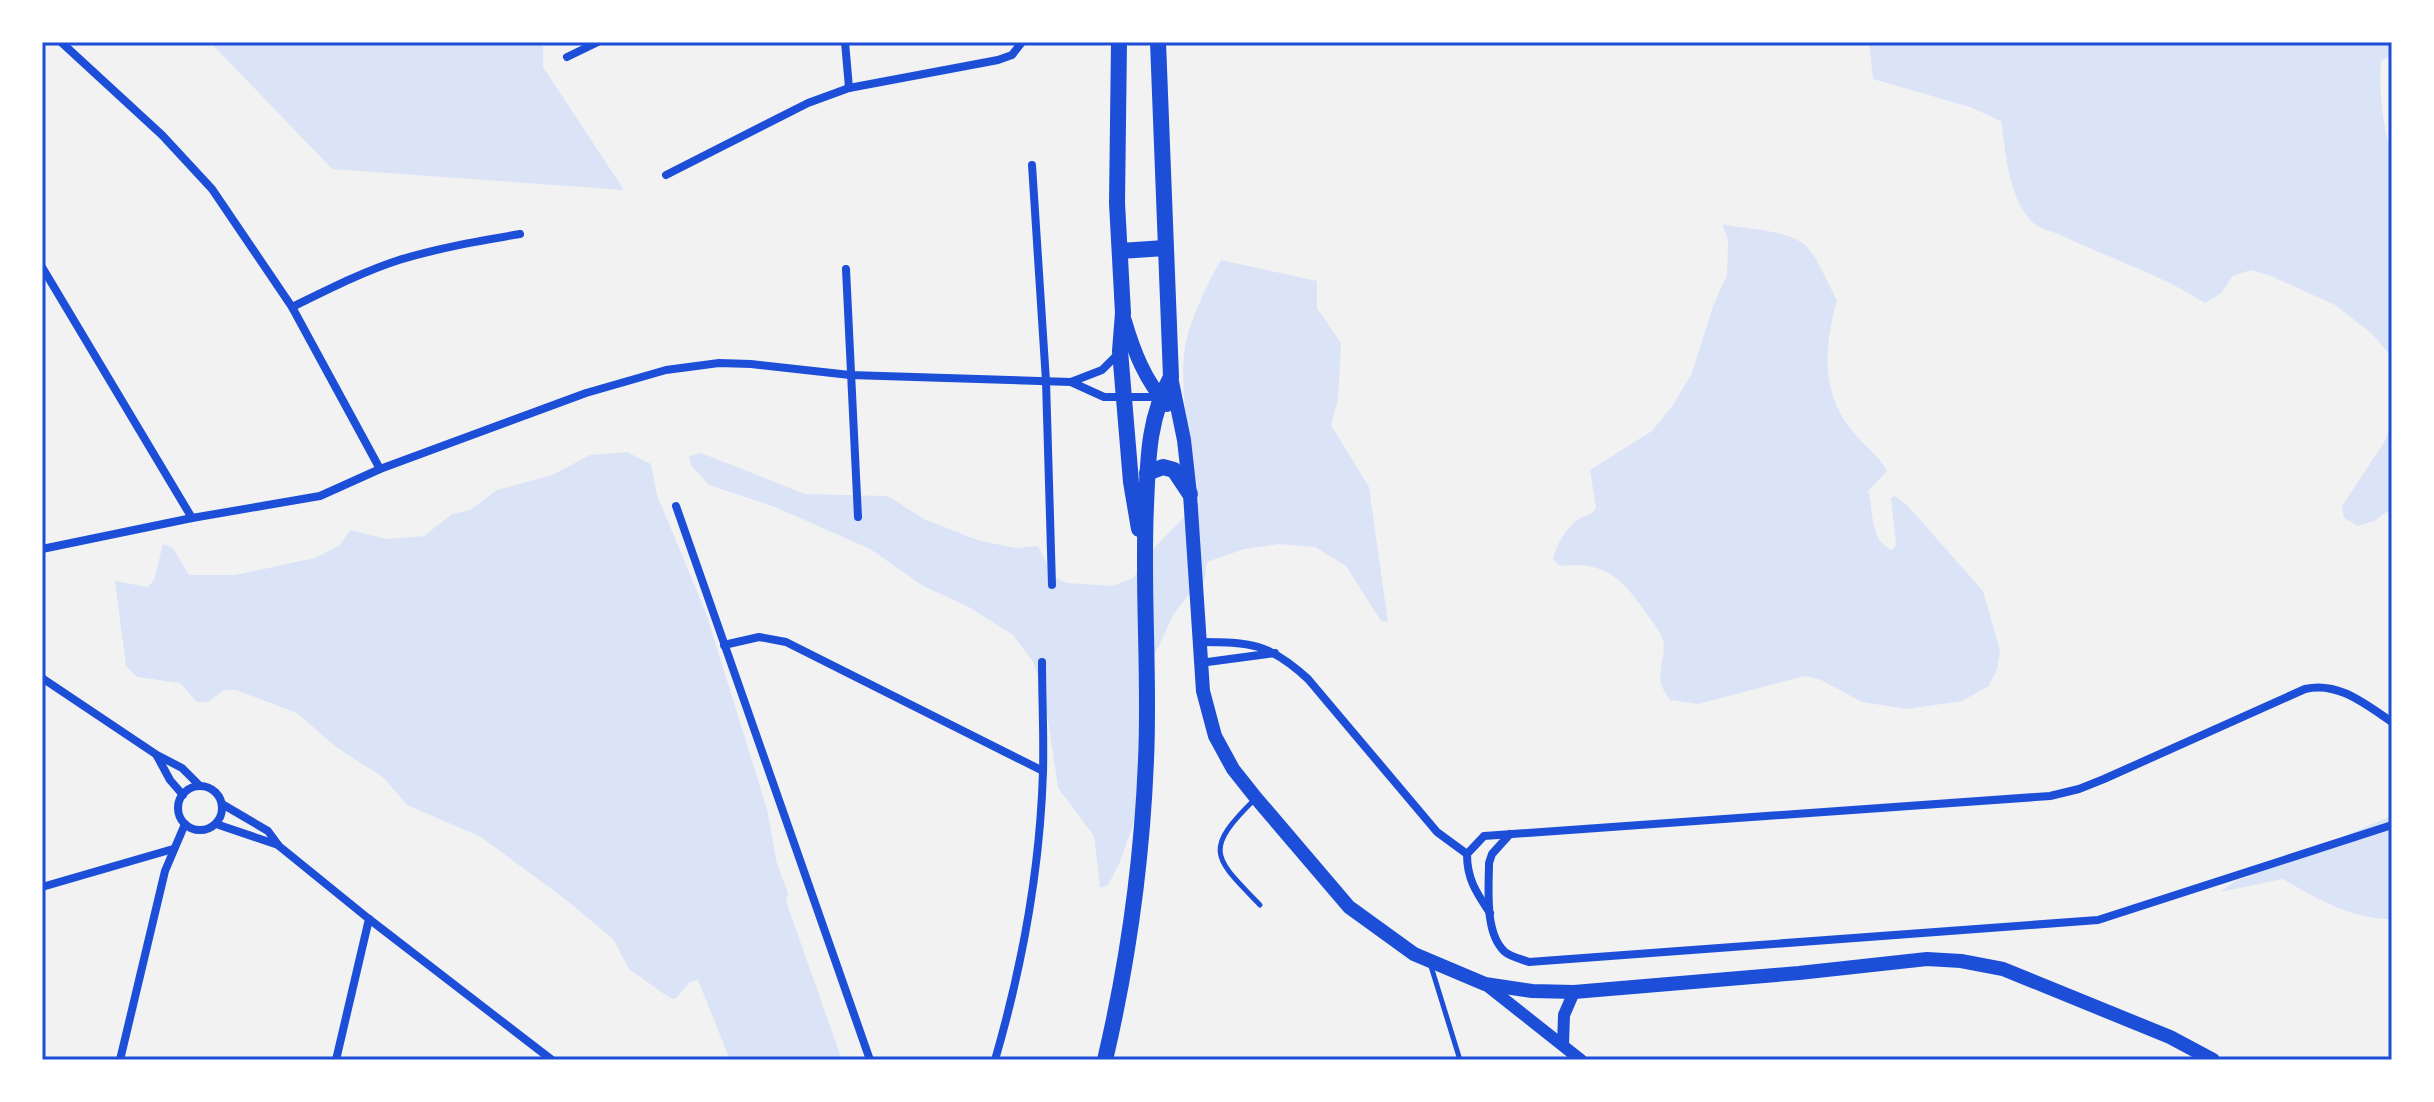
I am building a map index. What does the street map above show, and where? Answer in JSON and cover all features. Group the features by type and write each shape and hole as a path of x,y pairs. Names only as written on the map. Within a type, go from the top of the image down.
{"main road":[{"path":"1119,42 1117,203 1123,313 1120,351 1122,396 1131,482 1144,550"},
{"path":"1158,42 1171,377 1190,494 1203,691 1215,736 1233,769 1349,907 1378,931 1430,962 1485,984 1532,991 1574,992 1927,959 1961,961 2003,969 2170,1037 2213,1060"},
{"path":"1120,251 1165,248"},
{"path":"1123,313 1139,363 1160,397 1180,419"},
{"path":"1105,1060 1128,936 1143,812 1147,711 1144,550 1150,432 1160,397 1171,377"},
{"path":"1147,473 1163,467 1174,470 1190,494"}],"street":[{"path":"61,42 162,135 212,189 292,307 380,469"},
{"path":"567,57 598,42"},
{"path":"845,42 849,88"},
{"path":"666,175 808,103 849,88 998,60 1012,55 1022,42"},
{"path":"1032,165 1046,381 1052,585"},
{"path":"292,307 354,277 397,261 447,247 520,234"},
{"path":"42,267 192,518"},
{"path":"846,269 858,517"},
{"path":"1071,382 1102,370 1120,351"},
{"path":"42,549 320,496 380,469 586,393 666,370 719,363 850,375 1071,382 1104,397 1160,397"},
{"path":"676,506 870,1060"},
{"path":"724,645 759,637 786,642 1043,771"},
{"path":"1199,642 1248,643 1276,652 1308,679 1437,832 1467,854"},
{"path":"1200,663 1276,652"},
{"path":"995,1060 1026,934 1038,837 1043,771 1042,662"},
{"path":"42,678 157,755 182,768 200,786 214,791 222,804 268,831 279,846 369,919 552,1060"},
{"path":"1491,914 1469,879 1467,854 1484,836 2050,796 2104,779 2305,689 2318,686 2340,690 2392,722"},
{"path":"157,755 170,780 183,795"},
{"path":"200,786 183,795 179,810 185,824 197,830 210,828 216,824 222,804"},
{"path":"120,1060 158,897 173,849 185,824"},
{"path":"216,824 279,846"},
{"path":"1510,834 1492,854 1489,863 1491,914 1495,939 1506,954 1529,962 2098,920 2392,825"},
{"path":"42,887 173,849"},
{"path":"336,1060 369,919"},
{"path":"1485,984 1581,1060"},
{"path":"1563,1045 1564,1015 1574,992"}],"lane":[{"path":"1256,798 1222,838 1220,852 1222,866 1260,905"},
{"path":"1430,962 1460,1060"}],"shaded area":[{"path":"210,42 543,42 543,67 624,190 332,169"},
{"path":"1869,42 2392,42 2392,55 2381,61 2380,85 2392,154 2392,357 2371,333 2335,305 2271,276 2251,270 2233,276 2221,293 2205,303 2154,276 2038,226 2023,211 2017,199 2001,121 1970,107 1873,79"},
{"path":"1722,224 1778,233 1799,241 1814,256 1837,300 1829,336 1830,387 1844,419 1887,471 1868,491 1879,540 1892,550 1896,545 1891,498 1895,496 1907,505 1983,591 2000,650 1997,669 1989,686 1962,701 1907,709 1862,702 1821,680 1805,676 1698,704 1670,700 1661,684 1662,637 1629,591 1601,569 1560,566 1553,559 1559,542 1570,526 1596,508 1590,470 1652,431 1673,405 1692,373 1713,306 1727,275 1728,240"},
{"path":"1221,260 1317,281 1317,308 1341,343 1338,399 1331,425 1369,487 1388,622 1381,621 1346,566 1315,547 1279,544 1244,549 1207,562 1204,582 1193,589 1173,615 1140,678 1150,778 1119,864 1108,885 1100,888 1094,836 1058,788 1044,693 1032,660 1013,635 967,606 923,586 870,549 775,507 709,485 691,465 689,456 701,453 805,494 888,496 924,519 980,541 1017,548 1038,546 1053,576 1067,583 1112,586 1133,578 1155,547 1199,502 1185,405 1183,366 1190,326"},
{"path":"2392,422 2392,508 2374,521 2358,526 2344,518 2342,506 2385,441"},
{"path":"627,452 651,464 657,495 706,613 767,809 777,864 788,893 786,901 842,1060 730,1060 698,980 690,982 675,999 670,998 629,969 613,939 565,899 481,837 407,805 384,778 336,747 297,713 236,690 224,690 208,702 197,702 180,683 137,677 126,666 115,581 148,587 154,580 163,544 173,548 189,575 235,575 315,558 340,545 350,530 387,539 424,536 452,514 470,510 497,490 552,475 590,455"},
{"path":"2392,816 2391,919 2349,912 2283,879 2220,892 2234,882"}]}
